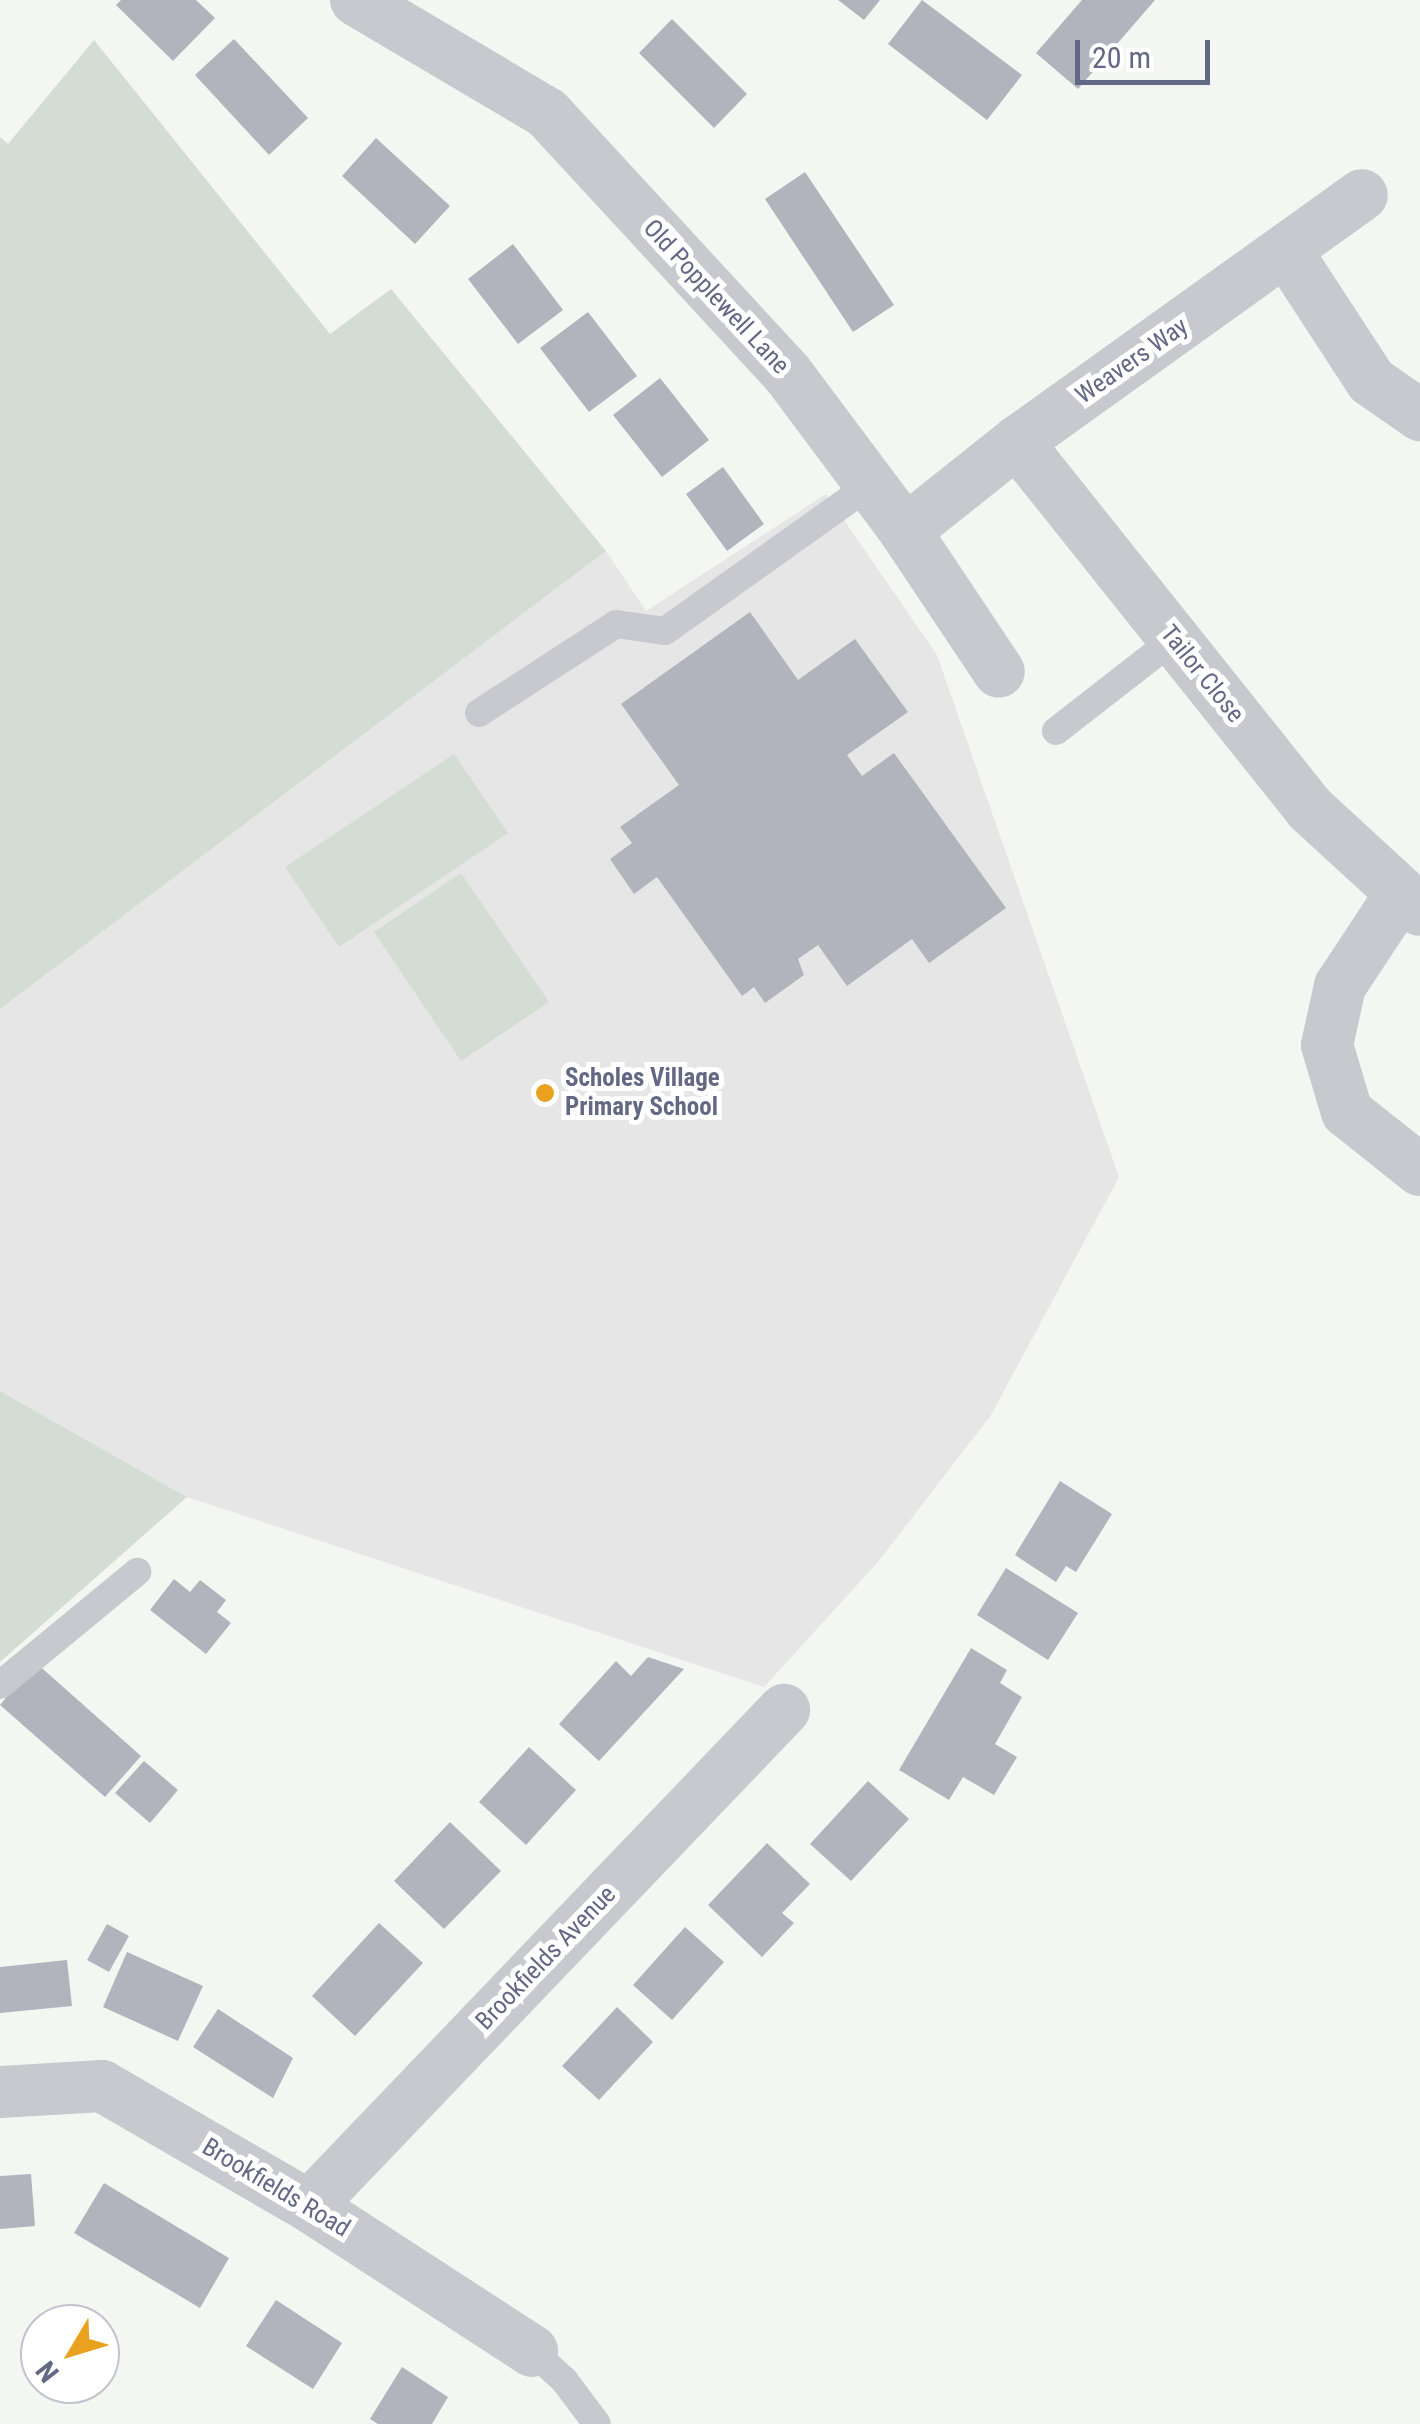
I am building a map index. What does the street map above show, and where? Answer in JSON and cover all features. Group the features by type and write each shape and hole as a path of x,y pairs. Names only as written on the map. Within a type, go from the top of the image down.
{"street":[{"name":"Old Popplewell Lane","path":"356,0 547,114 787,373 905,530 999,672"},
{"name":"Weavers Way","path":"905,530 1017,442 1362,196"},
{"path":"1287,252 1371,380 1420,415"},
{"name":"Tailor Close","path":"1017,442 1310,809 1410,902 1340,986 1327,1045 1347,1112 1420,1170"},
{"name":"Brookfields Avenue","path":"309,2206 784,1710"},
{"name":"Brookfields Road","path":"0,2092 102,2086 309,2206 532,2351"}],"lane":[{"path":"480,714 616,624 665,632 870,485"},
{"path":"1056,731 1174,639"},
{"path":"0,1686 137,1572"},
{"path":"532,2351 564,2380 596,2424"}],"shaded area":[{"path":"94,40 330,334 391,289 606,551 0,1009 0,137 8,144"},
{"name":"Scholes Village Primary School","path":"826,494 937,655 1119,1177 991,1415 878,1562 764,1687 187,1497 0,1391 0,1009 606,551 646,611"},
{"path":"454,754 508,833 339,947 285,867"},
{"path":"461,873 549,1002 461,1061 374,932"},
{"path":"0,1391 187,1497 0,1662"}],"building":[{"path":"121,0 196,0 215,18 173,61 116,5"},
{"path":"838,0 880,0 864,20"},
{"path":"922,0 1022,75 987,120 888,44"},
{"path":"1082,0 1155,0 1078,89 1036,53"},
{"path":"672,19 747,94 714,128 639,53"},
{"path":"234,39 308,118 269,155 195,75"},
{"path":"376,138 450,206 415,244 342,176"},
{"path":"805,172 894,305 853,332 765,199"},
{"path":"513,244 563,310 518,344 468,279"},
{"path":"588,312 637,376 589,412 540,348"},
{"path":"660,378 709,440 662,477 613,415"},
{"path":"723,467 764,524 727,551 686,494"},
{"path":"750,612 798,680 855,639 908,712 847,755 862,776 894,753 1006,908 929,963 912,939 847,986 818,945 798,959 804,975 765,1003 754,987 742,996 657,877 634,894 610,859 632,843 620,827 679,785 621,704"},
{"path":"1060,1481 1112,1514 1076,1572 1066,1566 1056,1582 1015,1555"},
{"path":"1006,1568 1078,1613 1048,1660 977,1615"},
{"path":"174,1579 190,1592 200,1580 226,1600 217,1612 231,1623 206,1654 150,1610"},
{"path":"971,1648 1007,1670 1000,1683 1022,1697 995,1744 1017,1757 994,1795 963,1777 949,1800 899,1770"},
{"path":"648,1657 684,1669 599,1761 559,1724 616,1661 631,1676"},
{"path":"35,1662 141,1756 105,1797 0,1705"},
{"path":"529,1747 576,1790 526,1845 479,1802"},
{"path":"144,1761 178,1790 150,1823 115,1793"},
{"path":"868,1781 909,1819 851,1881 810,1844"},
{"path":"450,1822 501,1871 444,1929 394,1881"},
{"path":"767,1843 810,1884 782,1913 794,1923 762,1957 708,1905"},
{"path":"379,1923 423,1963 355,2036 312,1996"},
{"path":"107,1924 129,1936 109,1972 87,1960"},
{"path":"685,1927 724,1962 672,2020 633,1985"},
{"path":"127,1952 203,1986 178,2041 103,2007"},
{"path":"67,1960 72,2006 0,2013 0,1967"},
{"path":"617,2007 653,2042 599,2100 562,2066"},
{"path":"218,2009 293,2058 273,2098 193,2047"},
{"path":"31,2174 35,2226 0,2229 0,2176"},
{"path":"104,2183 229,2258 200,2308 74,2233"},
{"path":"276,2300 342,2343 313,2389 246,2346"},
{"path":"402,2367 448,2397 432,2424 378,2424 370,2419"}],"place":[{"name":"Scholes Village Primary School","path":"545,1093"}]}
